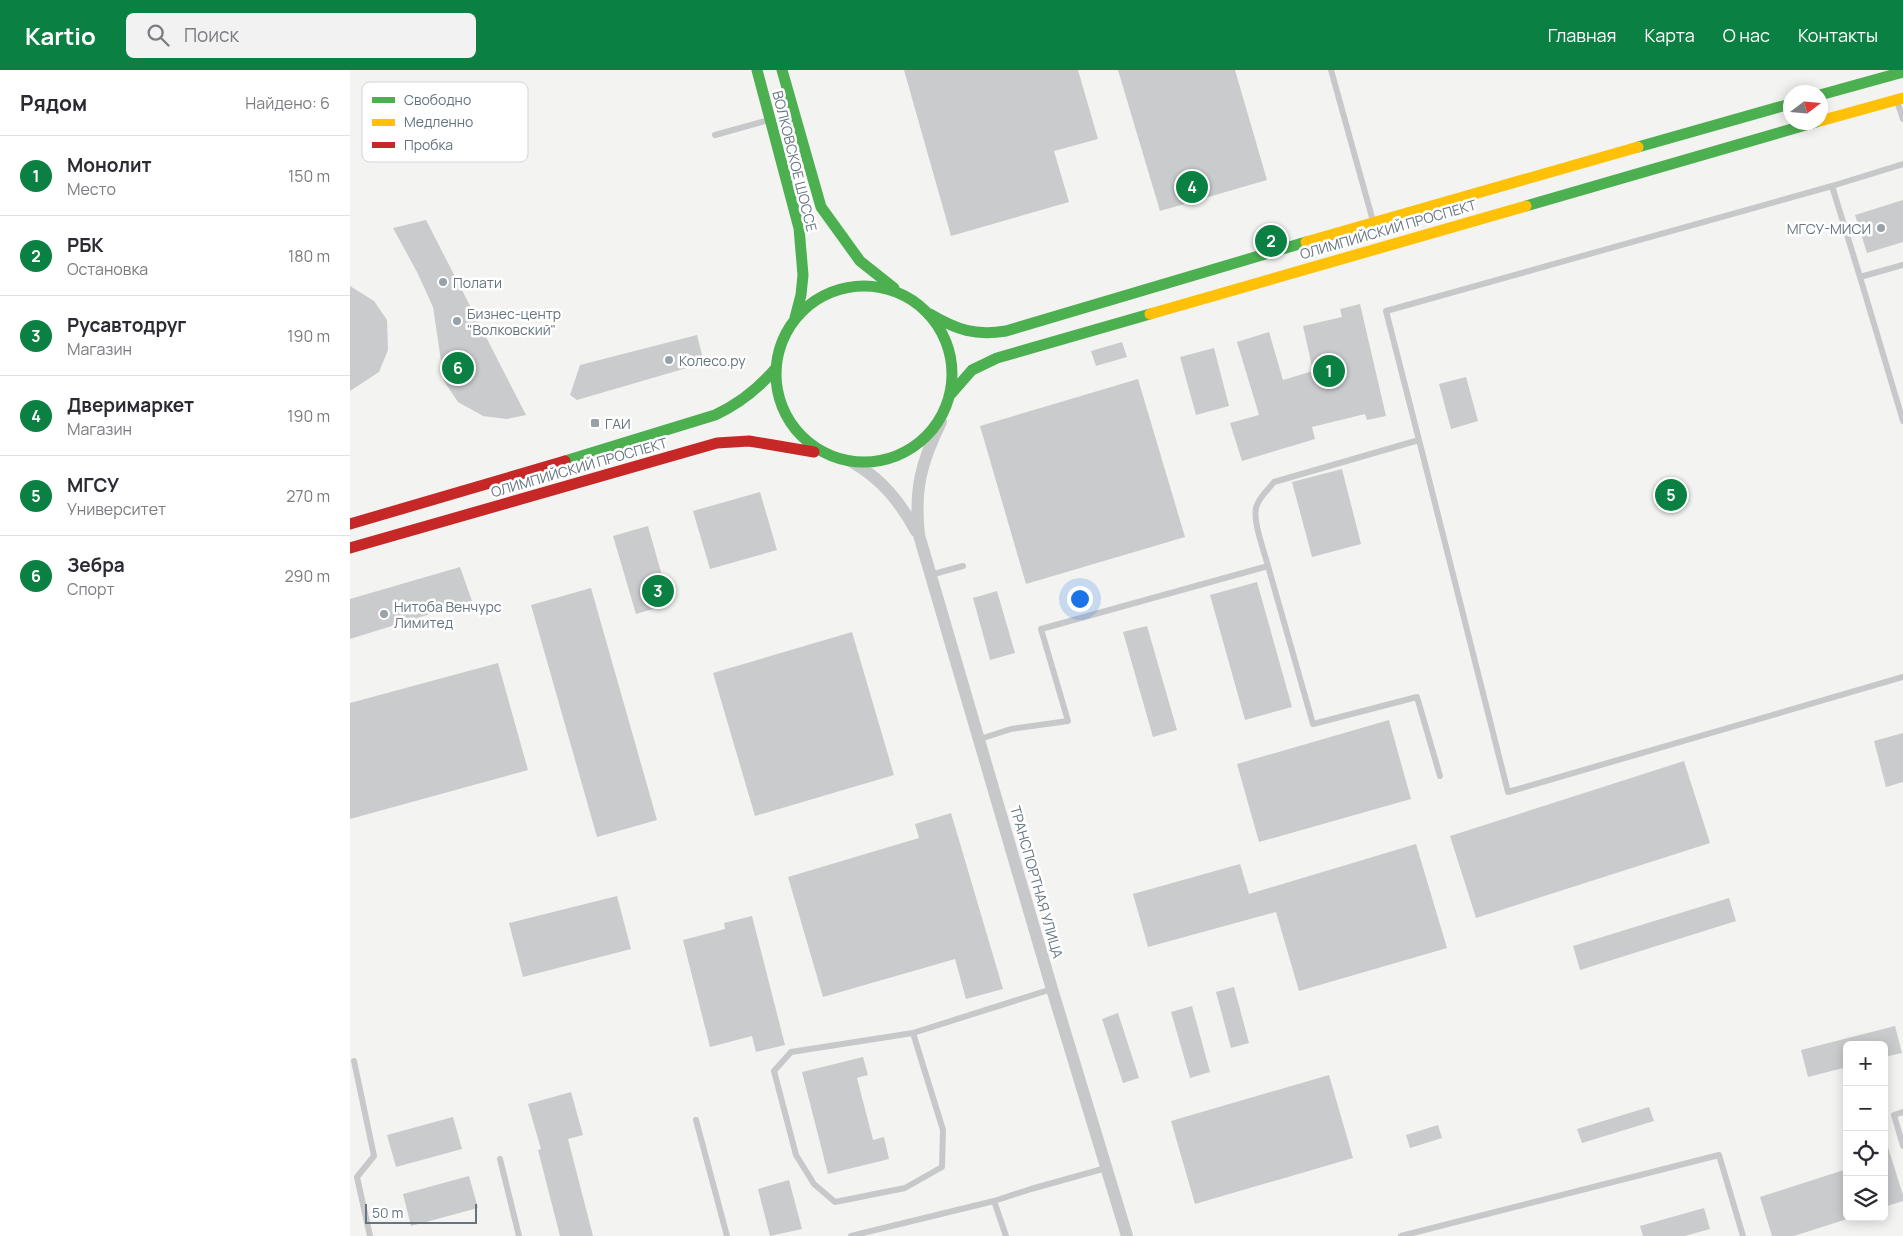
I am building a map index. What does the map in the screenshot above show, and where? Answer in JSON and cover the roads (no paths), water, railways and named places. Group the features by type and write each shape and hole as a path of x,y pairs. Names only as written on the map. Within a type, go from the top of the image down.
{"main road":[{"name":"ВОЛКОВСКОЕ ШОССЕ","path":"757,70 799,228 803,275 801,295 795,318"},
{"name":"ВОЛКОВСКОЕ ШОССЕ","path":"782,70 801,141 822,206 831,223 860,261 899,291"},
{"path":"1828,93 1903,72"},
{"path":"1828,119 1900,98"},
{"name":"ОЛИМПИЙСКИЙ ПРОСПЕКТ","path":"930,314 964,332 988,334 1006,331 1373,222 1783,106"},
{"name":"ОЛИМПИЙСКИЙ ПРОСПЕКТ","path":"951,394 972,370 997,358 1788,130"},
{"path":"867,286 881,286 899,291 930,314 944,337 948,351 951,377 951,394 947,408 941,422 933,432 922,441 898,453 871,461 852,462 832,459 819,453 802,440 785,416 780,401 775,369 777,352 782,339 795,318 813,304 838,291 867,286"},
{"name":"ОЛИМПИЙСКИЙ ПРОСПЕКТ","path":"350,524 704,420 748,398 775,369"},
{"name":"ОЛИМПИЙСКИЙ ПРОСПЕКТ","path":"350,548 717,443 749,441 819,453"}],"street":[{"name":"ТРАНСПОРТНАЯ УЛИЦА","path":"941,422 927,450 920,474 917,497 919,535 1052,990 1127,1236"},
{"name":"ТРАНСПОРТНАЯ УЛИЦА","path":"852,462 874,476 886,488 898,502 919,535"}],"lane":[{"path":"1331,70 1373,222"},
{"path":"1900,98 1903,118"},
{"path":"715,135 770,120"},
{"path":"1903,164 1832,186 1386,311 1508,792 1903,677"},
{"path":"1832,186 1903,421"},
{"path":"1860,277 1903,265"},
{"path":"1419,440 1274,482 1260,500 1256,509 1257,523 1268,566 1313,724 1417,697 1440,776"},
{"path":"930,574 963,566"},
{"path":"980,739 1011,730 1068,722 1041,629 1268,566"},
{"path":"913,1033 943,1130 942,1167 905,1188 835,1202 814,1184 796,1155 774,1071 791,1052 913,1033 1052,990"},
{"path":"354,1061 374,1156 357,1177 370,1236"},
{"path":"1903,1112 1894,1115 1903,1146"},
{"path":"696,1120 727,1236"},
{"path":"1401,1236 1720,1155 1743,1236"},
{"path":"500,1159 518,1236"},
{"path":"851,1236 994,1201 1030,1188 1106,1168"},
{"path":"994,1201 1006,1236"}],"place":[{"name":"Дверимаркет","path":"1192,187"},
{"name":"МГСУ-МИСИ","path":"1881,228"},
{"name":"РБК","path":"1271,241"},
{"name":"Полати","path":"443,282"},
{"name":"Бизнес-центр \"Волковский\"","path":"457,321"},
{"name":"Колесо.ру","path":"669,360"},
{"name":"Зебра","path":"458,368"},
{"name":"Монолит","path":"1329,371"},
{"name":"ГАИ","path":"595,423"},
{"name":"МГСУ","path":"1671,495"},
{"name":"Русавтодруг","path":"658,591"},
{"name":"Нитоба Венчурс Лимитед","path":"384,614"}]}
